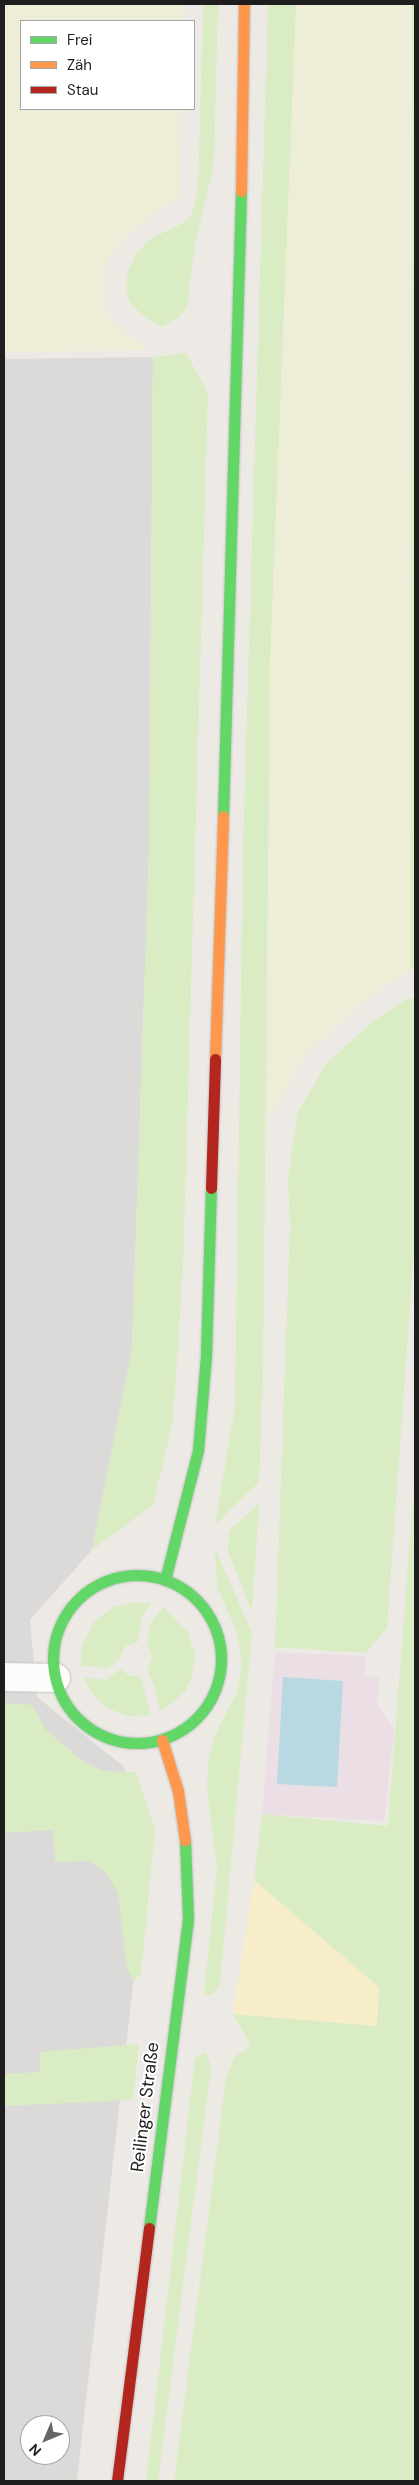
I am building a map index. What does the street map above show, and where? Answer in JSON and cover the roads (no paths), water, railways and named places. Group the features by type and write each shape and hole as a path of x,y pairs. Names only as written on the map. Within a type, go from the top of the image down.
{"main road":[{"path":"165,1580 198,1451 206,1355 238,344 244,4"},
{"path":"125,1576 165,1580 184,1589 208,1615 219,1640 221,1661 218,1682 206,1707 181,1731 162,1740 128,1743 95,1732 70,1709 56,1678 53,1655 58,1632 68,1612 83,1595 102,1583 125,1576"},
{"name":"Reilinger Straße","path":"117,2481 188,1918 187,1852 178,1791 162,1740"}],"street":[{"path":"4,1677 56,1678"}],"water":[{"path":"283,1677 343,1681 337,1787 277,1784"}]}
